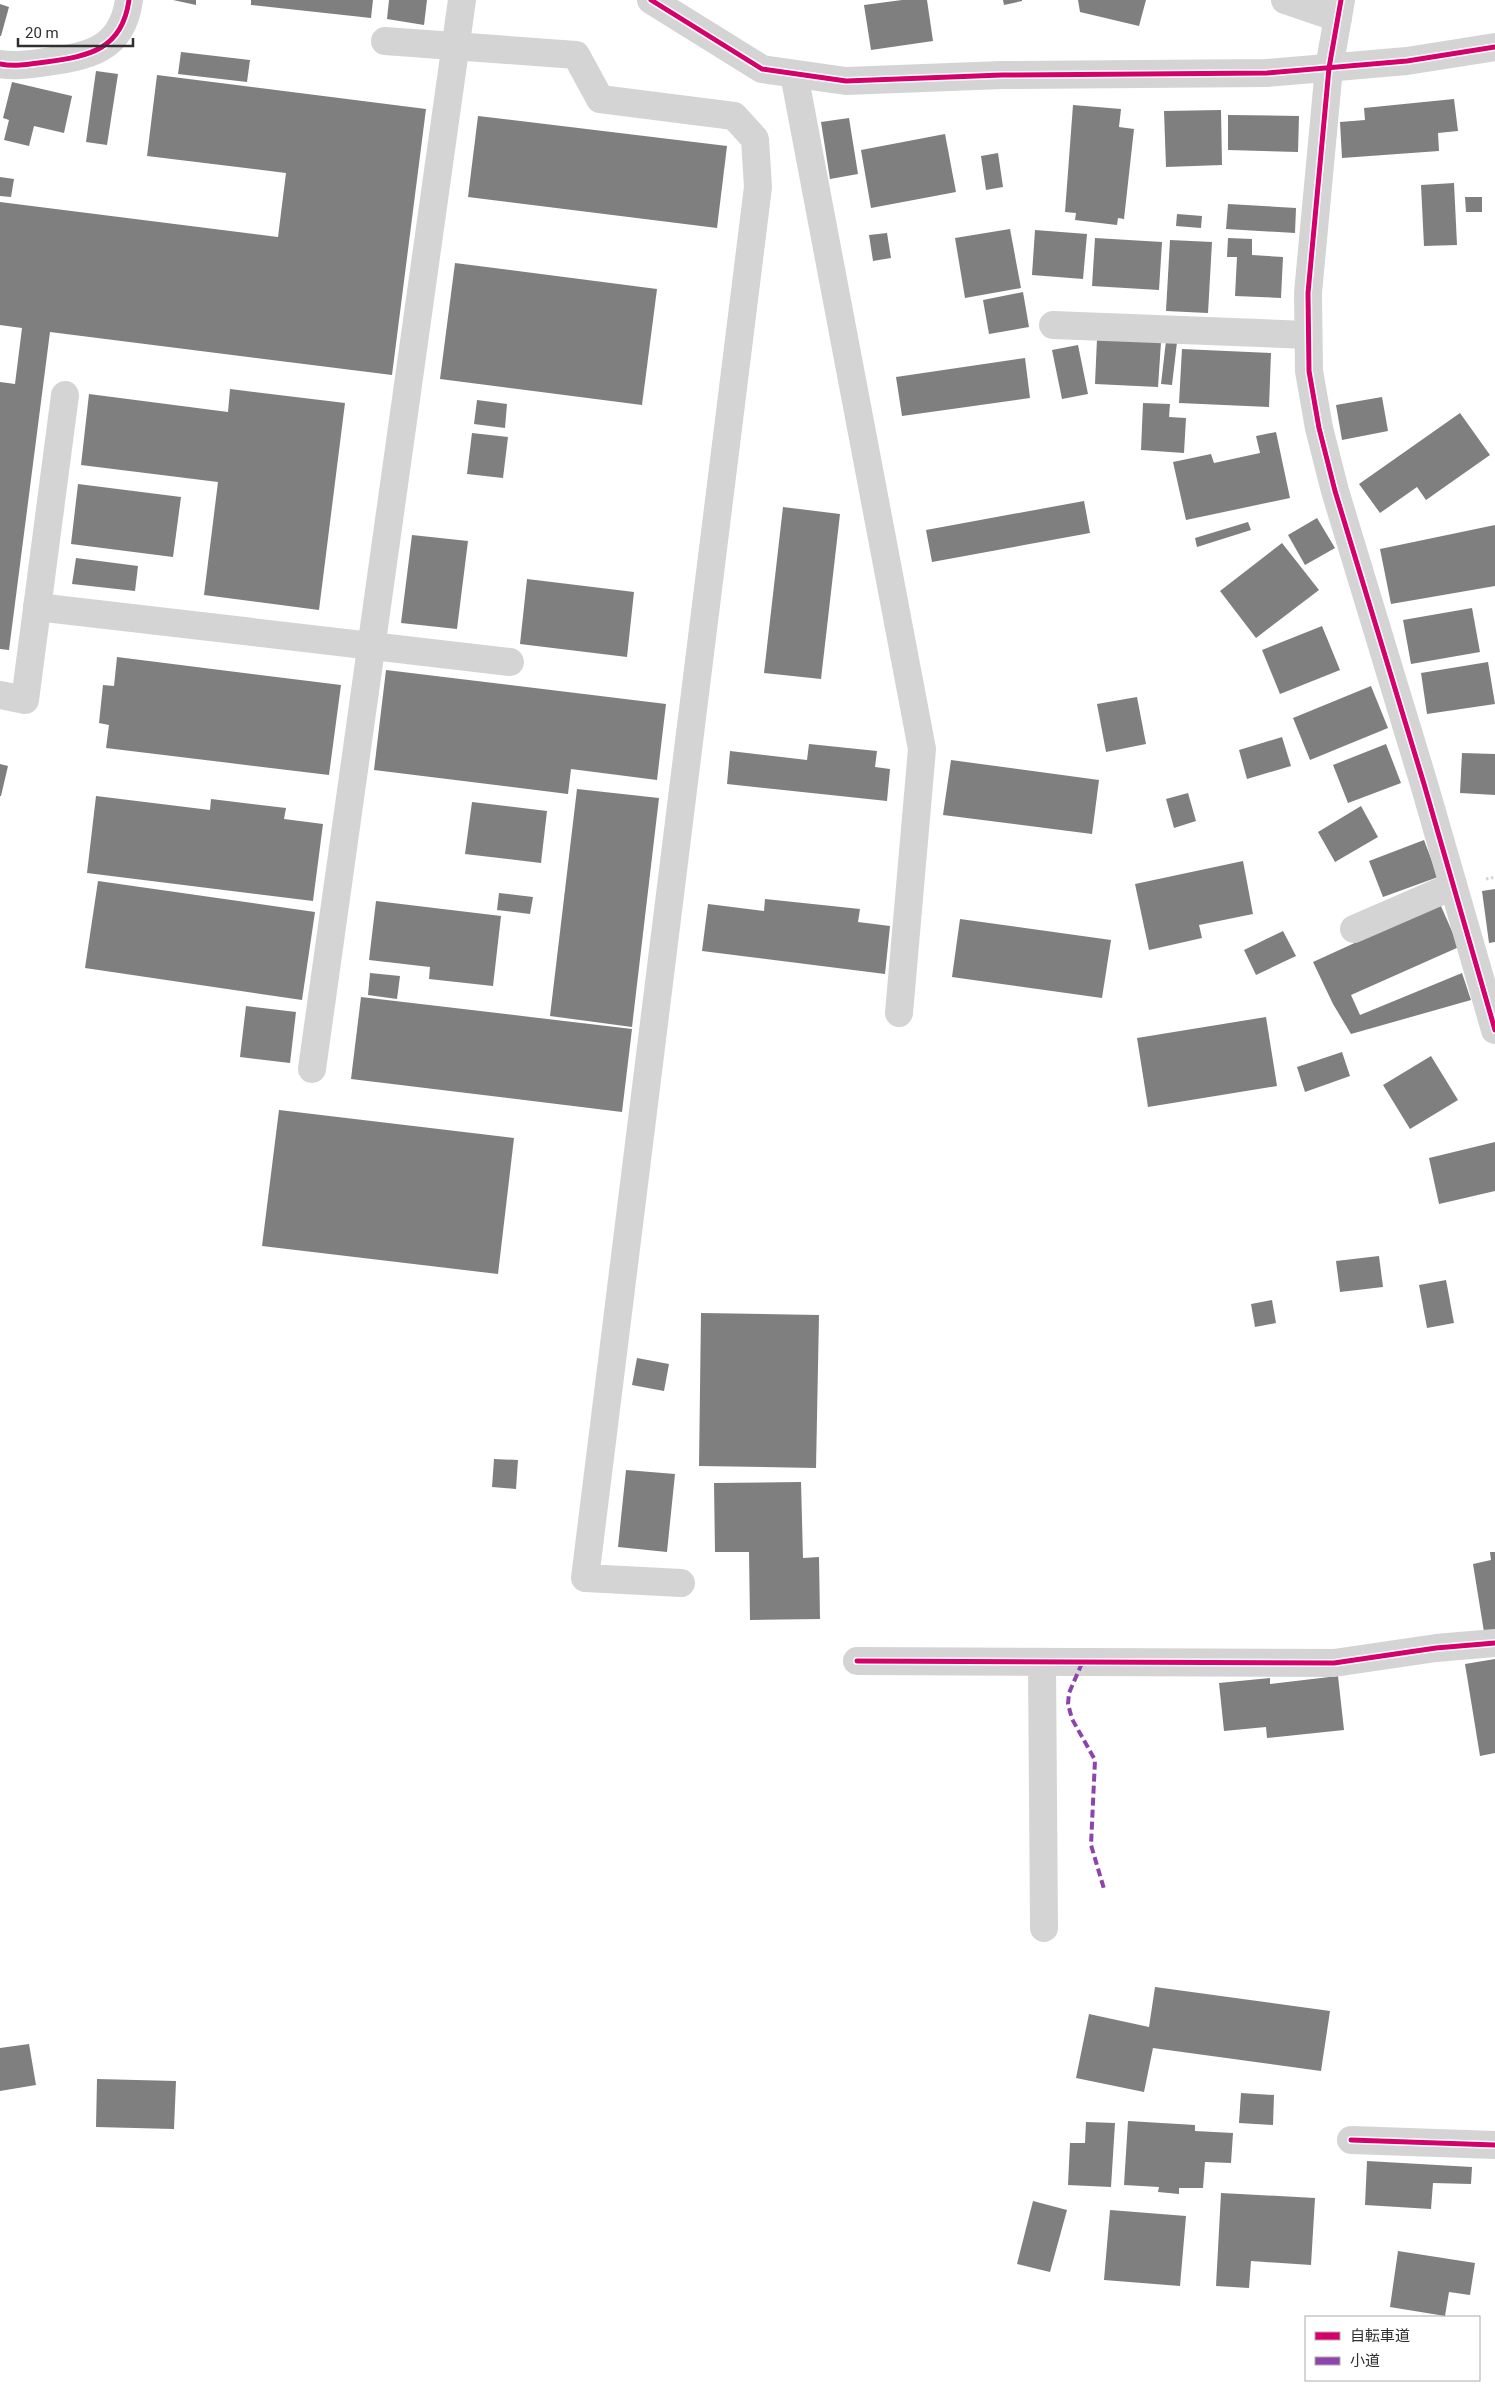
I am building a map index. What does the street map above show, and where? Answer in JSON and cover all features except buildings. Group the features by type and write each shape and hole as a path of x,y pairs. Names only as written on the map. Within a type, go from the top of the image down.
{"street":[{"path":"0,64 27,65 82,57 98,51 113,39 128,12 129,0"},
{"path":"312,1069 462,0"},
{"path":"651,0 762,69 846,81 1002,75 1268,73 1408,61 1495,47"},
{"path":"1285,0 1339,9 1329,68 1308,294 1308,371 1319,428 1333,482 1454,886 1495,1030"},
{"path":"385,40 576,55 600,99 734,116 755,139 758,187 585,1578 681,1583"},
{"path":"794,74 922,749 899,1013"},
{"path":"1053,325 1308,335"},
{"path":"0,695 25,700 65,395"},
{"path":"37,607 510,662"},
{"path":"1354,928 1454,886"},
{"path":"858,1661 1334,1663 1436,1648 1495,1643"},
{"path":"1042,1663 1044,1928"},
{"path":"1351,2140 1495,2146"}],"marked path":[{"path":"1082,1663 1069,1693 1068,1704 1072,1719 1095,1760 1091,1845 1104,1889"}],"cycle path":[{"path":"0,64 23,65 62,60 101,48 119,30 125,17 129,0"},
{"path":"651,0 762,69 846,81 1002,75 1267,73 1407,61 1495,47"},
{"path":"1341,0 1329,68 1308,293 1309,371 1319,428 1335,491 1424,784 1495,1030"},
{"path":"857,1661 1334,1663 1436,1648 1495,1643"},
{"path":"1351,2140 1495,2145"}]}
